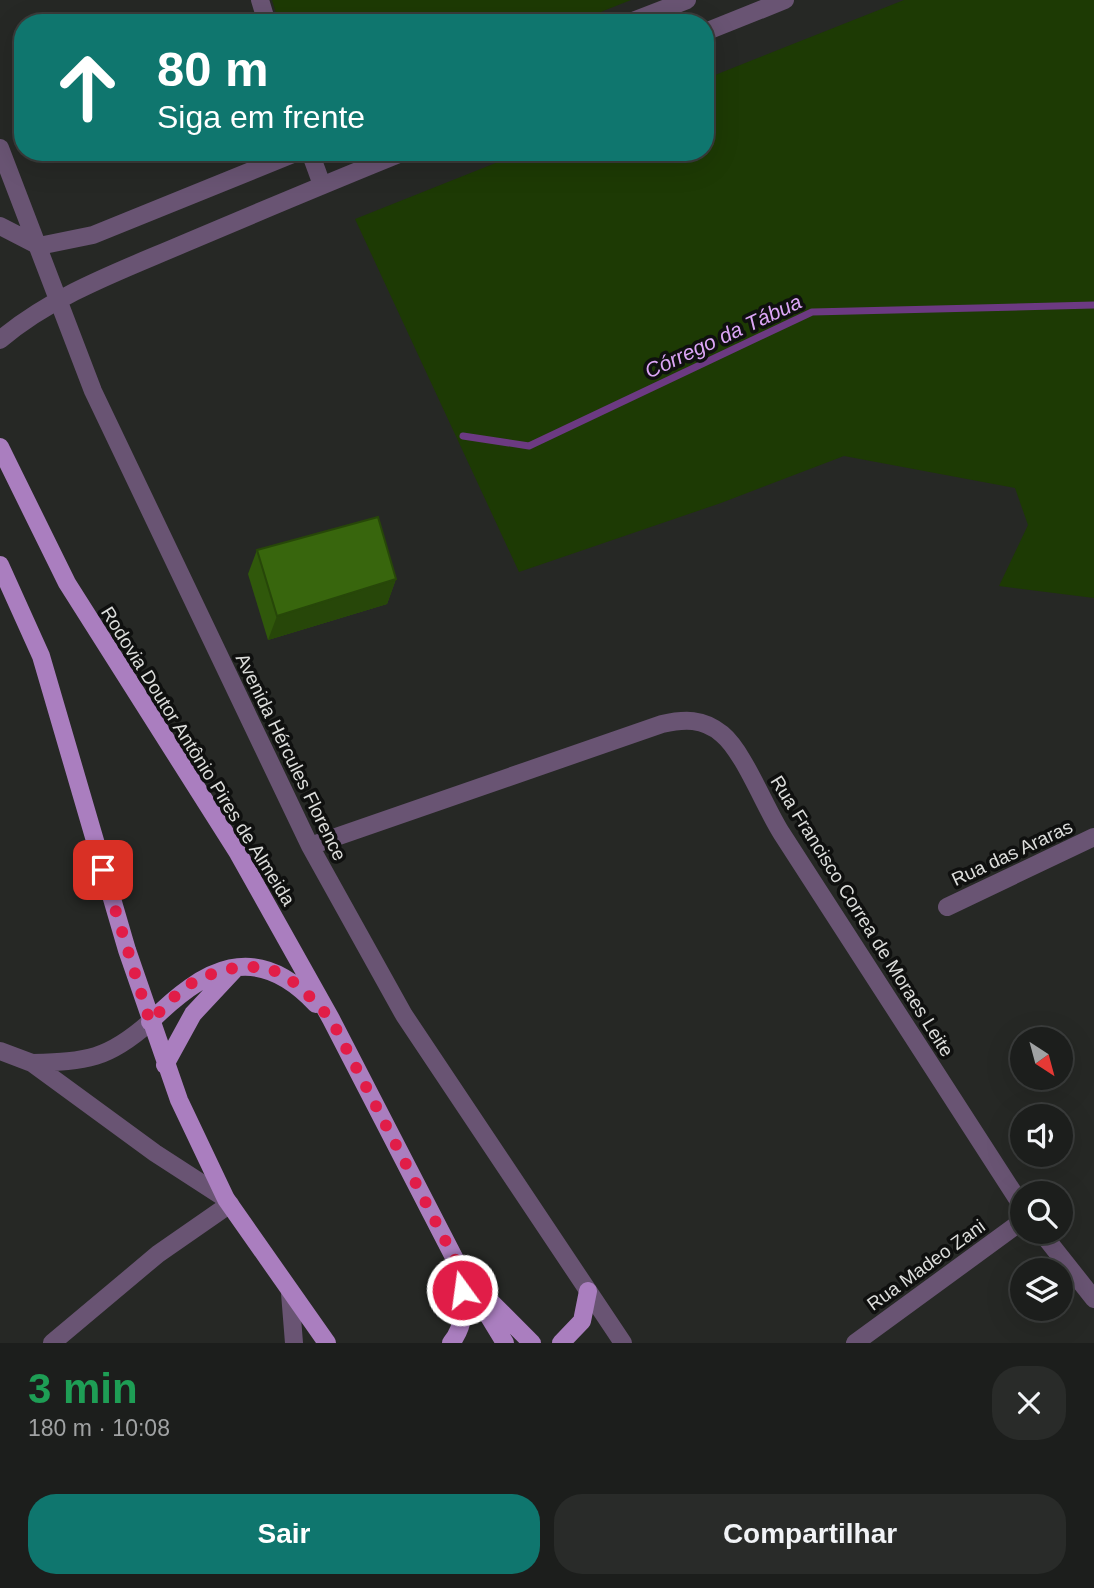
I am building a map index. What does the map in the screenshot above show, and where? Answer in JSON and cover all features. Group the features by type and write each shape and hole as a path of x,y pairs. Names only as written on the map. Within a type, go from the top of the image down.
{"main road":[{"name":"Rodovia Doutor Antônio Pires de Almeida","path":"0,447 67,583 238,853 331,1019 460,1269 505,1343"},
{"path":"0,565 41,656 165,1065 228,1201 327,1343"},
{"path":"150,1022 193,982 237,967 259,967 281,974 304,991 331,1019"},
{"path":"165,1065 192,1014 237,967"},
{"path":"452,1343 460,1332 464,1311 460,1269"},
{"path":"460,1269 519,1333 532,1343"},
{"path":"561,1343 582,1321 588,1291"}],"street":[{"path":"651,14 687,0"},
{"path":"714,28 785,0"},
{"name":"Avenida Hércules Florence","path":"0,148 93,391 310,846 404,1015 623,1343"},
{"path":"0,226 39,246 93,235 276,161"},
{"path":"313,161 322,185"},
{"path":"0,340 20,323 59,299 382,161"},
{"name":"Rua Francisco Correa de Moraes Leite","path":"310,846 662,724 683,720 701,722 722,734 735,750 773,820 1010,1187"},
{"name":"Rua das Araras","path":"947,907 1094,837"},
{"path":"32,1063 74,1062 99,1056 123,1045 150,1022"},
{"path":"0,1051 32,1063 228,1201 158,1254 52,1343"},
{"name":"Rua Madeo Zani","path":"855,1343 1010,1230"},
{"path":"1050,1244 1094,1299"},
{"path":"290,1293 294,1343"}],"green space":[{"path":"272,0 631,0 596,14 276,14"},
{"path":"904,0 1094,0 1094,598 999,586 1028,525 1015,488 844,456 721,503 519,572 355,219 500,161 714,161 714,75"}],"building":[{"path":"378,517 396,579 277,616 257,550"}],"waterway":[{"name":"Córrego da Tábua","path":"463,436 529,446 812,312 1094,305"}],"route":[{"path":"103,870 150,1022 193,982 237,967 259,967 281,974 304,991 331,1019 460,1269 462,1290"}]}
